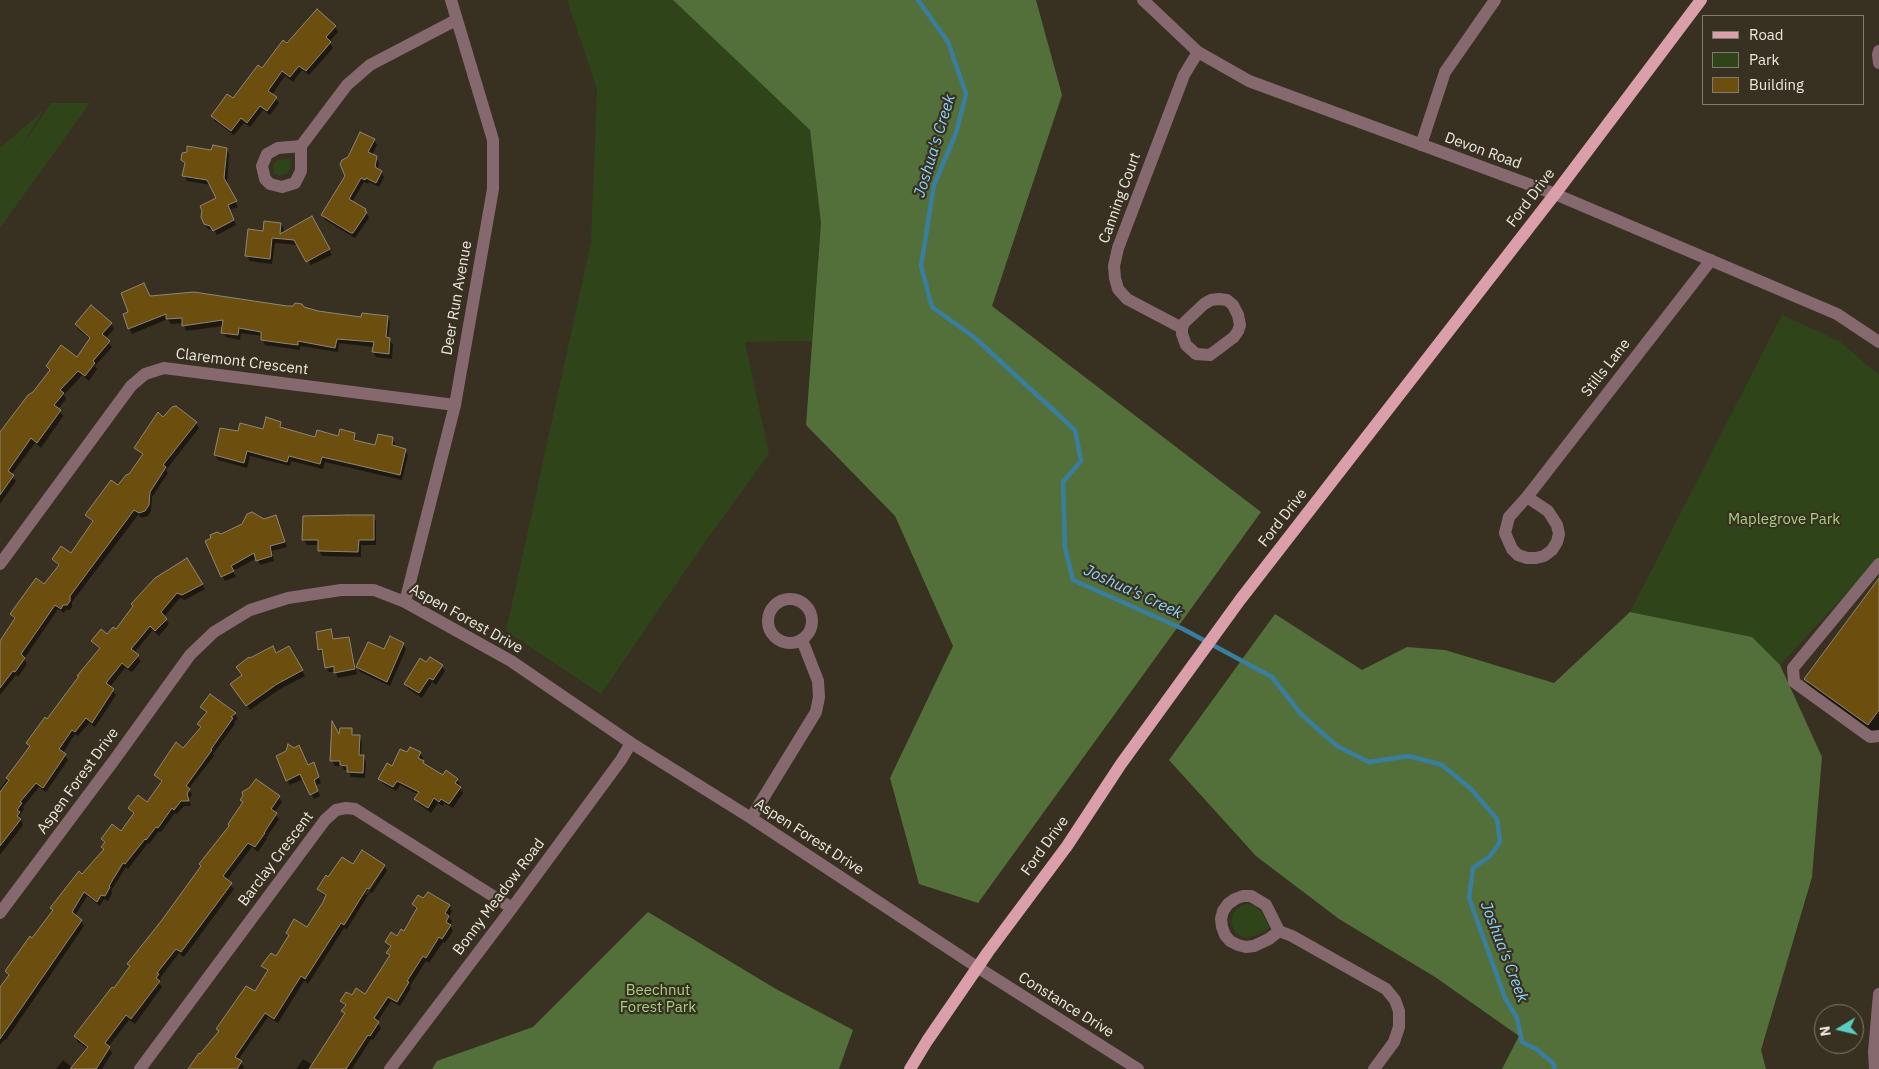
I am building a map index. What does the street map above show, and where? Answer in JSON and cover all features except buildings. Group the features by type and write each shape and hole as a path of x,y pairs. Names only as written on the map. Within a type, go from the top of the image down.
{"main road":[{"name":"Ford Drive","path":"910,1069 977,968 1067,846 1121,764 1240,600 1555,194 1701,0"}],"street":[{"name":"Deer Run Avenue","path":"405,602 455,405 493,188 493,140 450,0"},
{"name":"Devon Road","path":"1143,0 1198,52 1248,81 1555,194 1837,314 1879,342"},
{"path":"1420,145 1445,72 1490,1"},
{"path":"301,146 347,85 370,65 456,20"},
{"path":"1879,51 1879,63"},
{"name":"Canning Court","path":"1182,328 1127,299 1118,289 1114,266 1118,248 1184,75 1198,52"},
{"name":"Stills Lane","path":"1527,497 1548,511 1557,525 1559,534 1552,550 1544,556 1536,558 1518,555 1512,549 1505,533 1509,517 1527,497 1711,260"},
{"path":"1219,299 1227,300 1233,305 1240,325 1234,337 1215,352 1203,356 1190,350 1184,340 1182,328 1184,323 1204,304 1211,300 1219,299"},
{"name":"Claremont Crescent","path":"0,564 131,386 146,374 164,368 455,405"},
{"path":"1879,564 1793,668 1794,682 1870,737 1879,736"},
{"name":"Aspen Forest Drive","path":"0,913 190,655 214,632 250,610 288,598 341,590 374,590 405,602 511,661 631,743 751,818 977,968"},
{"path":"751,818 816,712 819,697 818,681 802,640"},
{"name":"Bonny Meadow Road","path":"390,1069 512,908 615,768 631,743"},
{"name":"Barclay Crescent","path":"140,1069 325,820 336,810 355,809 512,908"},
{"path":"1279,931 1269,939 1254,946 1238,945 1230,941 1225,935 1221,919 1223,911 1228,904 1243,896 1252,896 1259,899 1266,904 1279,931 1292,936 1386,990 1395,1000 1399,1011 1399,1027 1394,1042 1374,1069"},
{"name":"Constance Drive","path":"977,968 1138,1069"},
{"path":"1875,1069 1874,1052 1879,994"}],"green space":[{"path":"567,0 673,0 810,130 821,223 812,341 745,342 769,454 705,542 601,694 506,631 591,242 597,89"},
{"path":"673,0 1036,0 1062,95 992,306 1261,512 978,903 919,884 890,778 953,646 895,516 806,425 821,223 810,130"},
{"path":"51,103 90,103 0,228 0,148 44,110 15,156"},
{"path":"290,158 288,173 279,176 274,173 273,166 276,161"},
{"name":"Maplegrove Park","path":"1782,315 1839,341 1879,375 1879,558 1780,665 1752,637 1630,612"},
{"path":"1630,612 1752,637 1780,665 1822,757 1812,877 1761,1050 1766,1069 1502,1069 1519,1036 1435,977 1339,919 1256,856 1169,760 1275,614 1362,670 1407,647 1445,650 1554,683"},
{"path":"1246,904 1252,905 1261,911 1269,927 1257,935 1246,938 1236,933 1231,923 1233,913"},
{"name":"Beechnut Forest Park","path":"648,912 776,989 853,1030 839,1069 432,1069 437,1061 533,1027"}],"waterway":[{"name":"Joshua's Creek","path":"918,0 948,42 966,94 956,133 934,185 921,266 932,307 974,337 1075,430 1081,461 1063,482 1065,548 1073,580 1183,629 1272,677 1301,714 1337,746 1369,762 1409,756 1442,765 1470,788 1497,819 1500,842 1490,856 1473,868 1469,898 1505,998 1517,1018 1522,1042 1536,1049 1553,1063 1555,1069"}]}
